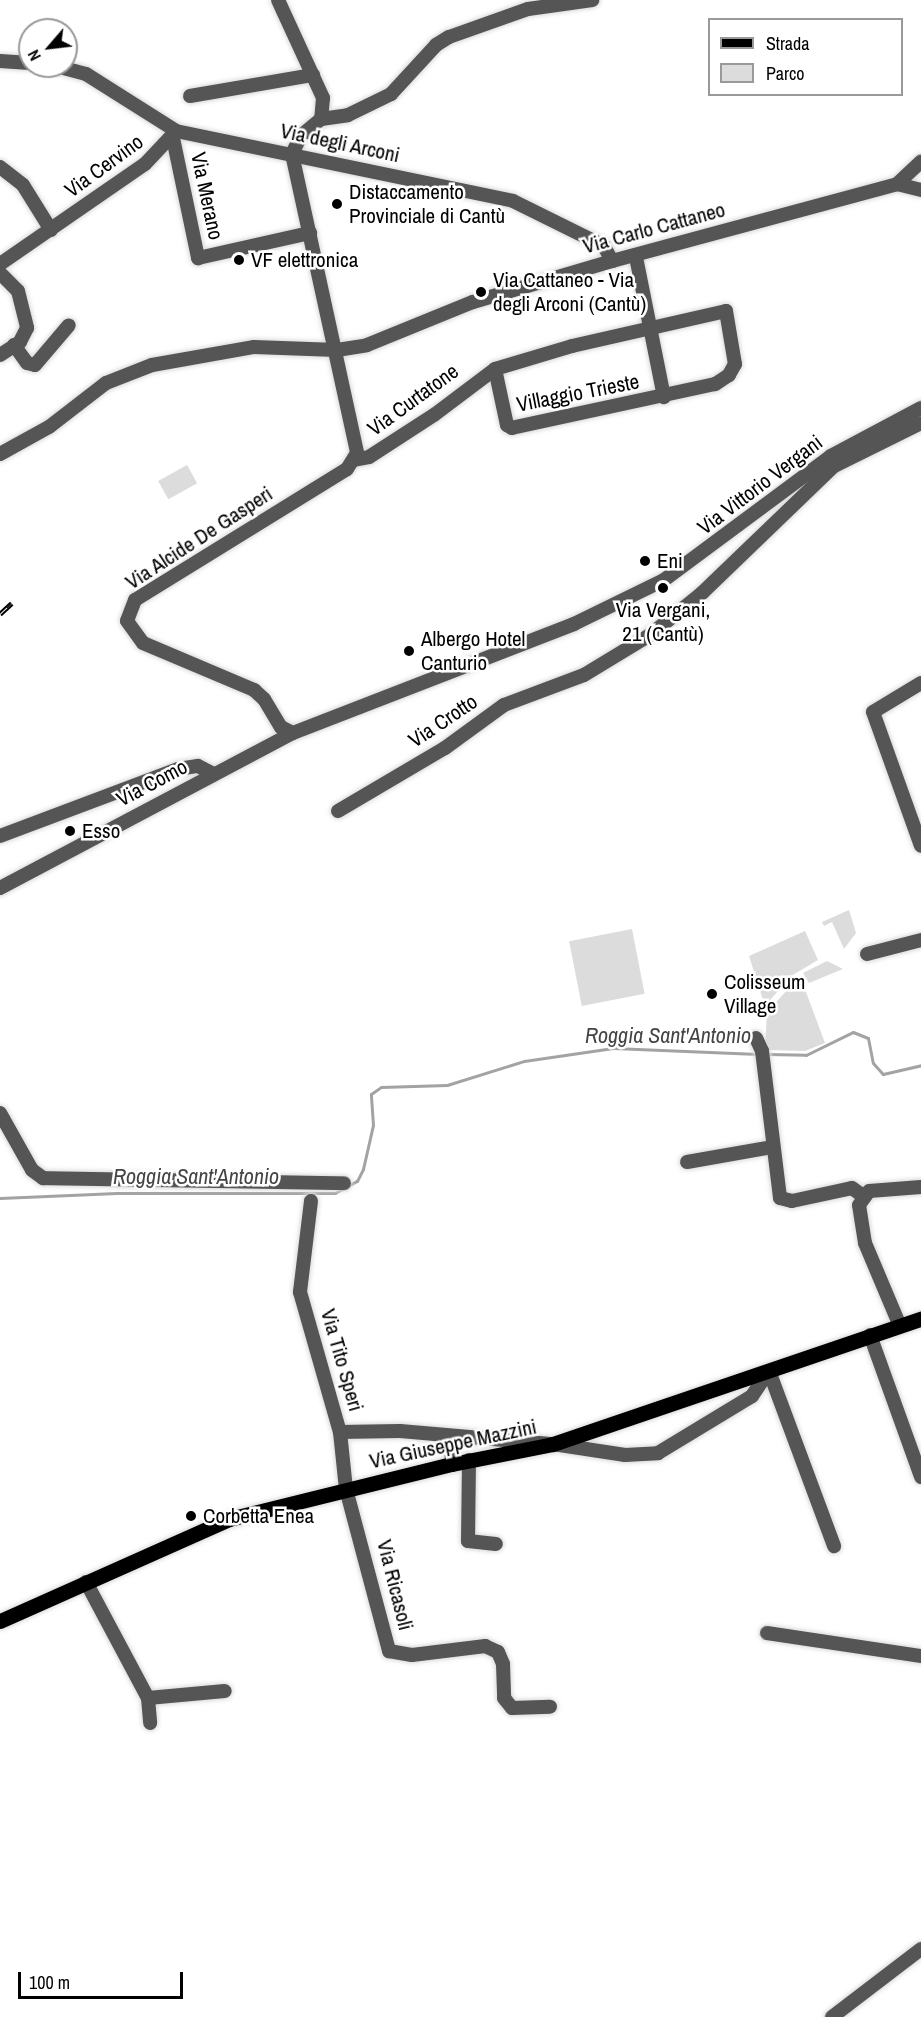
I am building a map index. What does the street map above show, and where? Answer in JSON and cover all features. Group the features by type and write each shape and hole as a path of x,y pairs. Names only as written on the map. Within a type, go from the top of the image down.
{"main road":[{"name":"Via Giuseppe Mazzini","path":"0,1621 229,1519 469,1460 553,1444 921,1319"}],"street":[{"path":"278,0 323,98 321,119"},
{"path":"354,460 357,446 292,154 301,136 321,119 348,115 391,94 436,45 449,37 528,9 592,0"},
{"path":"0,61 18,62"},
{"name":"Via degli Arconi","path":"78,72 86,74 174,134 292,154 513,201 604,246 612,261"},
{"path":"190,96 313,75"},
{"name":"Via Cervino","path":"0,264 145,164 174,134"},
{"name":"Via Merano","path":"174,134 198,258 310,233"},
{"path":"897,184 921,162"},
{"path":"0,167 23,185 51,230"},
{"name":"Via Carlo Cattaneo","path":"0,454 49,427 106,383 152,365 254,347 337,350 367,345 473,302 612,261 897,184 921,190"},
{"path":"636,256 664,397"},
{"path":"0,273 18,291 24,308 27,328 14,345 0,355"},
{"name":"Villaggio Trieste","path":"726,311 736,358 729,375 715,384 664,397 512,428 507,425 495,369 726,311"},
{"path":"14,345 27,363 35,365 69,325"},
{"name":"Via Curtatone","path":"354,460 369,457 434,415 495,369"},
{"name":"Via Vittorio Vergani","path":"293,733 574,624 664,580 831,456 921,408"},
{"name":"Via Crotto","path":"338,811 445,748 504,705 584,675 650,635 702,593 834,466 921,423"},
{"name":"Via Alcide De Gasperi","path":"293,733 281,727 254,690 143,643 130,629 128,614 142,596 347,469 354,460"},
{"path":"921,683 873,712 918,830 921,846"},
{"path":"265,746 270,731 269,708"},
{"name":"Via Como","path":"0,888 293,733"},
{"path":"0,836 178,769 198,766 214,774"},
{"path":"867,954 921,940"},
{"path":"760,1050 780,1198 792,1201 852,1188 863,1196"},
{"path":"0,1113 32,1170 43,1178 344,1183"},
{"path":"687,1162 772,1147"},
{"path":"900,1326 865,1243 859,1205 863,1196 869,1191 921,1187"},
{"name":"Via Tito Speri","path":"311,1201 300,1292 340,1432 400,1431 553,1444 625,1455 658,1453 752,1396 769,1371"},
{"path":"870,1335 921,1477"},
{"path":"769,1371 834,1546"},
{"name":"Via Ricasoli","path":"340,1432 346,1489 389,1651 412,1655 485,1646 498,1652 503,1664 504,1698 512,1708 550,1707"},
{"path":"451,1436 452,1464"},
{"path":"469,1460 468,1541 496,1544"},
{"path":"86,1582 148,1698 150,1723"},
{"path":"767,1633 921,1656"},
{"path":"148,1698 225,1691"},
{"path":"832,2017 921,1949"}],"green space":[{"path":"187,465 197,483 168,499 158,481"},
{"path":"849,910 856,933 844,949 832,922 824,926 822,922"},
{"path":"632,929 645,994 582,1006 569,941"},
{"path":"805,931 818,960 791,976 765,1006 749,956"},
{"path":"827,961 843,969 809,983 803,973"},
{"path":"800,976 825,1043 805,1051 765,1050 767,1012"}],"waterway":[{"name":"Roggia Sant'Antonio","path":"767,1054 806,1055 853,1032 868,1038 873,1063 883,1074 921,1065"},
{"name":"Roggia Sant'Antonio","path":"0,1198 117,1193 335,1193 357,1181 363,1169 373,1125 371,1094 381,1087 447,1085 524,1061 613,1048 758,1054"}],"railway":[{"path":"0,614 12,603"}],"place":[{"name":"Distaccamento Provinciale di Cantù","path":"337,204"},
{"name":"VF elettronica","path":"239,260"},
{"name":"Via Cattaneo - Via degli Arconi (Cantù)","path":"481,292"},
{"name":"Eni","path":"645,561"},
{"name":"Via Vergani, 21 (Cantù)","path":"663,588"},
{"name":"Albergo Hotel Canturio","path":"409,651"},
{"name":"Esso","path":"70,831"},
{"name":"Colisseum Village","path":"712,994"},
{"name":"Corbetta Enea","path":"191,1516"}]}
